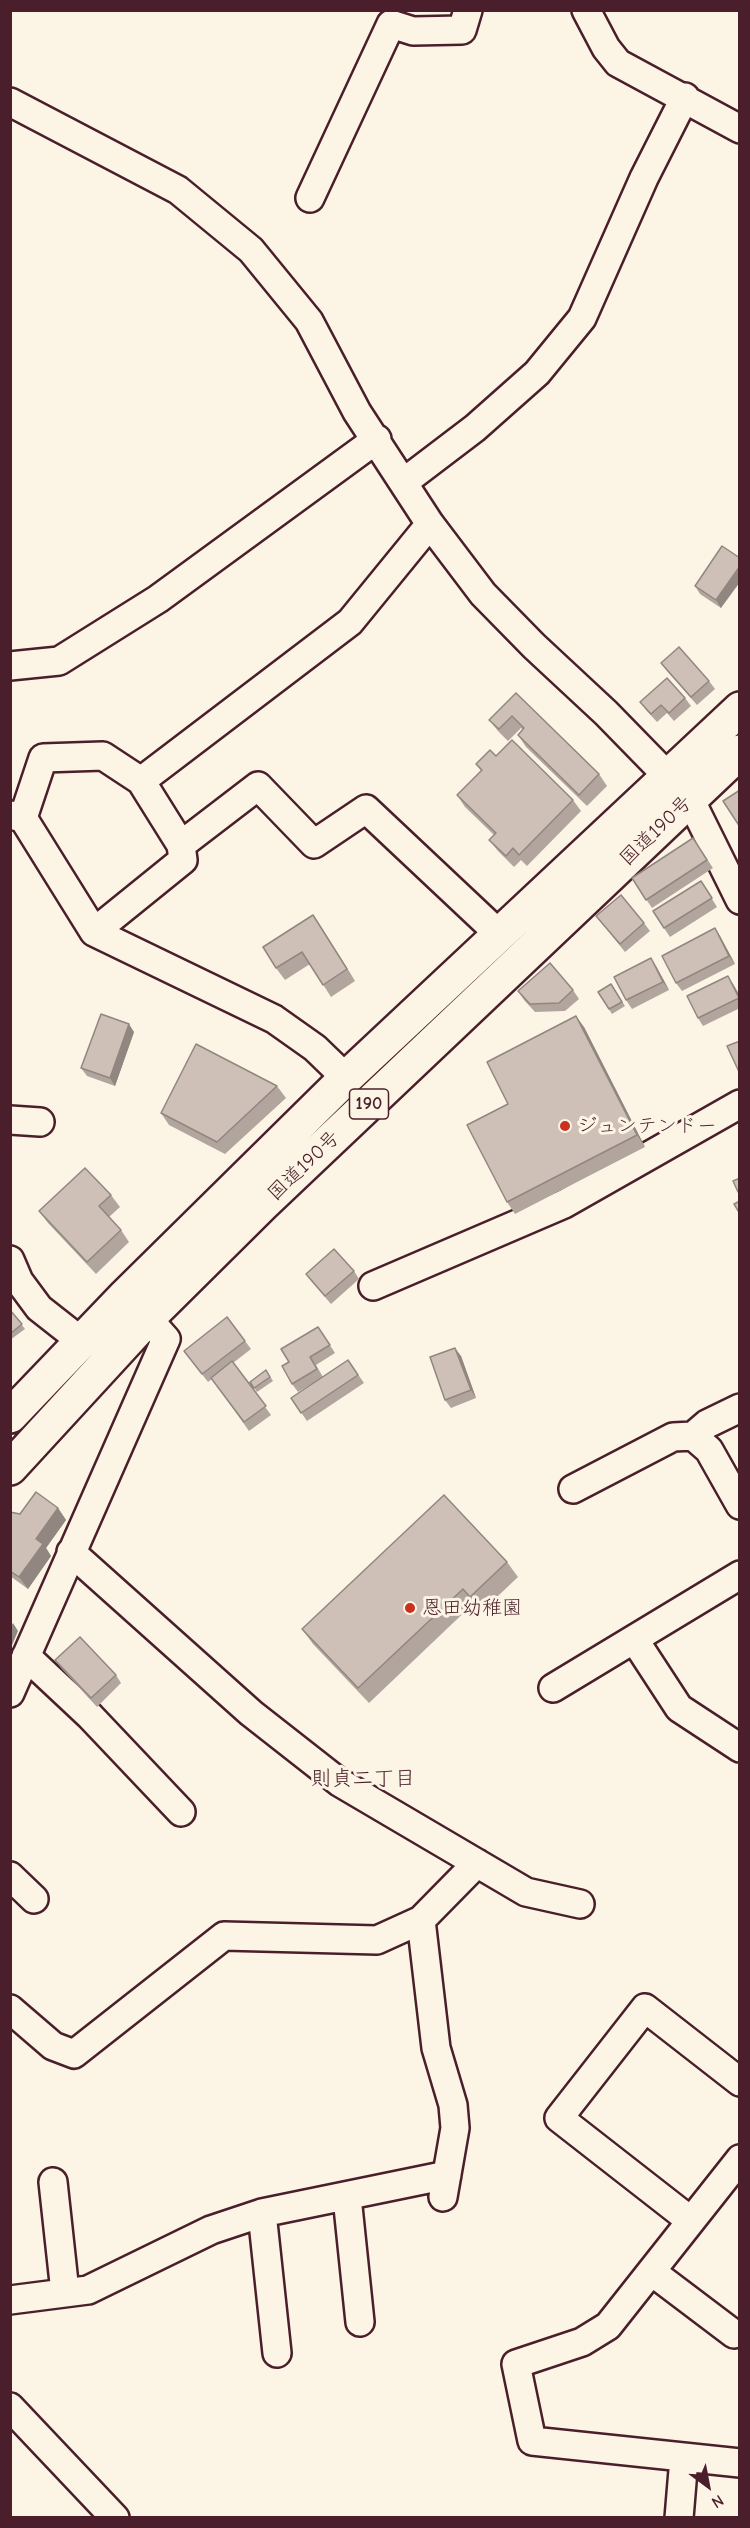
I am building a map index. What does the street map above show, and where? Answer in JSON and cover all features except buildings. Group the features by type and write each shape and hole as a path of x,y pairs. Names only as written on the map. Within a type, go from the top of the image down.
{"highway":[{"name":"国道190号","path":"10,1416 81,1341 137,1306 679,789 740,709"},
{"name":"国道190号","path":"10,1468 137,1306 346,1078 500,935 679,789 740,752"}],"street":[{"path":"310,198 392,24 413,31 462,30 468,10"},
{"path":"586,10 606,48 618,63 685,97 740,129"},
{"path":"404,482 475,428 537,373 582,318 644,178 685,97"},
{"path":"10,102 178,190 251,250 309,321 357,412 430,524 483,594 606,713 679,789 740,900"},
{"path":"10,666 59,662 158,599 376,439"},
{"path":"141,781 350,622 430,524"},
{"path":"94,932 183,860 181,845 141,781 103,756 43,758 17,817 94,932 274,1018 315,1048 346,1078"},
{"path":"181,845 258,786 314,844 366,809 500,935"},
{"path":"373,1286 564,1204 740,1104"},
{"path":"10,1120 40,1122"},
{"path":"13,1275 39,1308 81,1341"},
{"path":"10,1693 166,1339 137,1306"},
{"path":"573,1489 673,1437 693,1436 707,1424 740,1408"},
{"path":"693,1436 709,1450 740,1505"},
{"path":"71,1552 251,1713 339,1782 526,1892 580,1904"},
{"path":"553,1688 740,1575"},
{"path":"634,1639 679,1708 740,1748"},
{"path":"26,1656 90,1716 181,1812"},
{"path":"10,2009 53,2046 74,2054 224,1936 377,1940 421,1920 477,1863"},
{"path":"10,1876 34,1899"},
{"path":"10,2300 88,2290 211,2230 262,2213 347,2197 445,2186 455,2128 453,2105 436,2048 421,1920"},
{"path":"691,2221 559,2118 645,2008 740,2082"},
{"path":"738,2164 608,2326 582,2342 516,2364 532,2441 740,2463"},
{"path":"53,2182 65,2292"},
{"path":"347,2197 360,2322"},
{"path":"262,2213 277,2354"},
{"path":"652,2272 734,2334"},
{"path":"10,2407 115,2517"},
{"path":"679,2517 684,2458"}],"place":[{"name":"ジュンテンドー","path":"565,1126"},
{"name":"恩田幼稚園","path":"410,1608"}],"district":[{"name":"則貞二丁目","path":"363,1779"}]}
